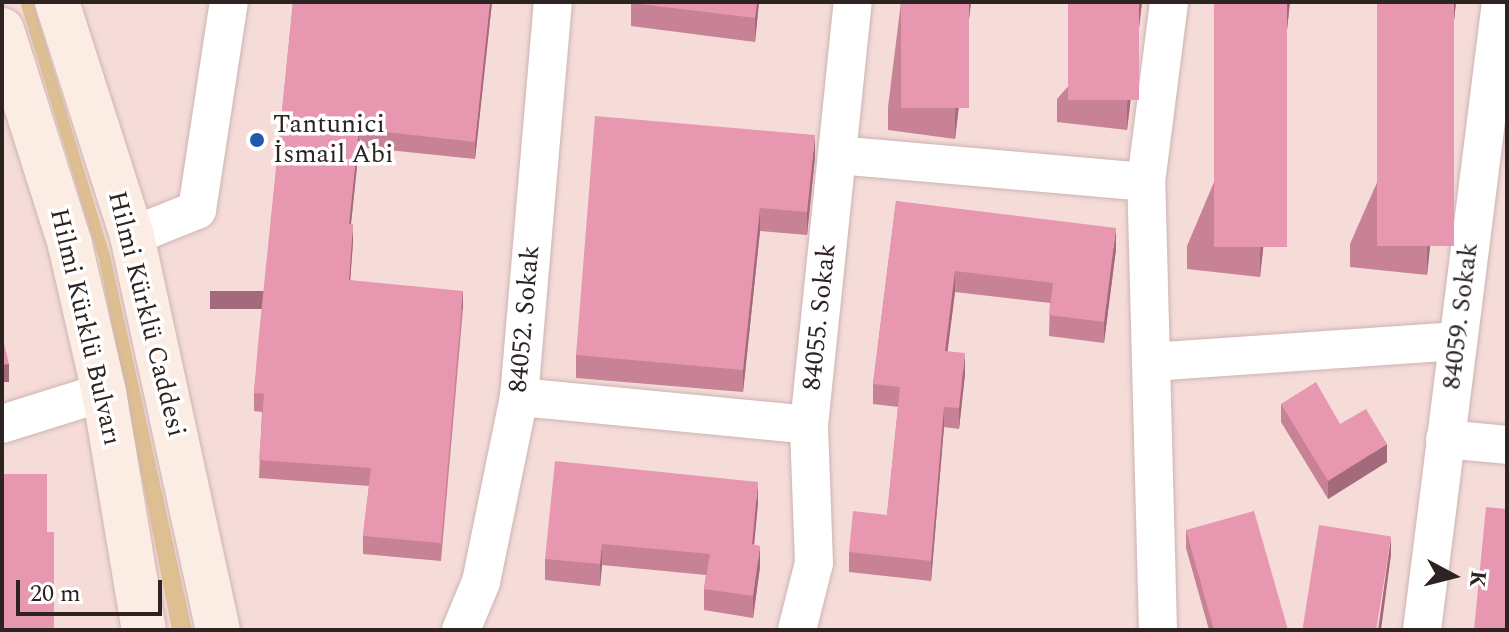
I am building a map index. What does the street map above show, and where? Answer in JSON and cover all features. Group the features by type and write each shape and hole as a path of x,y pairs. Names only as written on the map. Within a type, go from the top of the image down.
{"main road":[{"name":"Hilmi Kürklü Caddesi","path":"57,2 132,236 218,630"},
{"name":"Hilmi Kürklü Bulvarı","path":"2,30 70,245 104,392 144,630"}],"street":[{"path":"132,236 197,210 229,2"},
{"name":"84052. Sokak","path":"461,630 481,582 519,397 553,2"},
{"name":"84055. Sokak","path":"797,630 814,563 809,425 853,2"},
{"path":"1158,630 1146,182 1169,2"},
{"name":"84059. Sokak","path":"1422,630 1501,2"},
{"path":"837,155 1146,182"},
{"path":"1151,362 1457,341"},
{"path":"2,424 104,392"},
{"path":"519,397 809,425"},
{"path":"1445,439 1507,445"}],"shaded area":[{"path":"20,2 33,2 110,255 192,630 172,630 99,259"}],"building":[{"path":"293,2 490,2 475,142 359,129 349,224 353,224 349,280 463,291 441,543 363,536 371,468 259,460 264,394 254,393"},
{"path":"631,2 757,2 755,18"},
{"path":"901,2 969,2 969,108 901,108"},
{"path":"1068,2 1139,2 1139,100 1068,100"},
{"path":"1214,2 1287,2 1287,247 1214,247"},
{"path":"1377,2 1454,2 1454,246 1377,246"},
{"path":"595,116 815,135 807,212 760,208 743,370 576,355"},
{"path":"896,201 1116,228 1104,322 1049,315 1053,283 955,271 945,351 965,353 959,408 944,407 931,561 849,552 853,511 887,515 900,387 873,384"},
{"path":"2,335 9,364 2,365"},
{"path":"1316,382 1340,424 1366,409 1387,444 1328,481 1281,404"},
{"path":"555,461 758,482 752,544 760,546 753,596 704,589 710,554 602,544 600,564 545,559"},
{"path":"2,474 47,474 47,532 54,532 54,630 2,630"},
{"path":"1486,507 1507,509 1507,630 1474,630"},
{"path":"1254,511 1288,630 1214,630 1186,530"},
{"path":"1319,525 1391,536 1376,630 1302,630"}],"place":[{"name":"Tantunici İsmail Abi","path":"257,140"}]}
